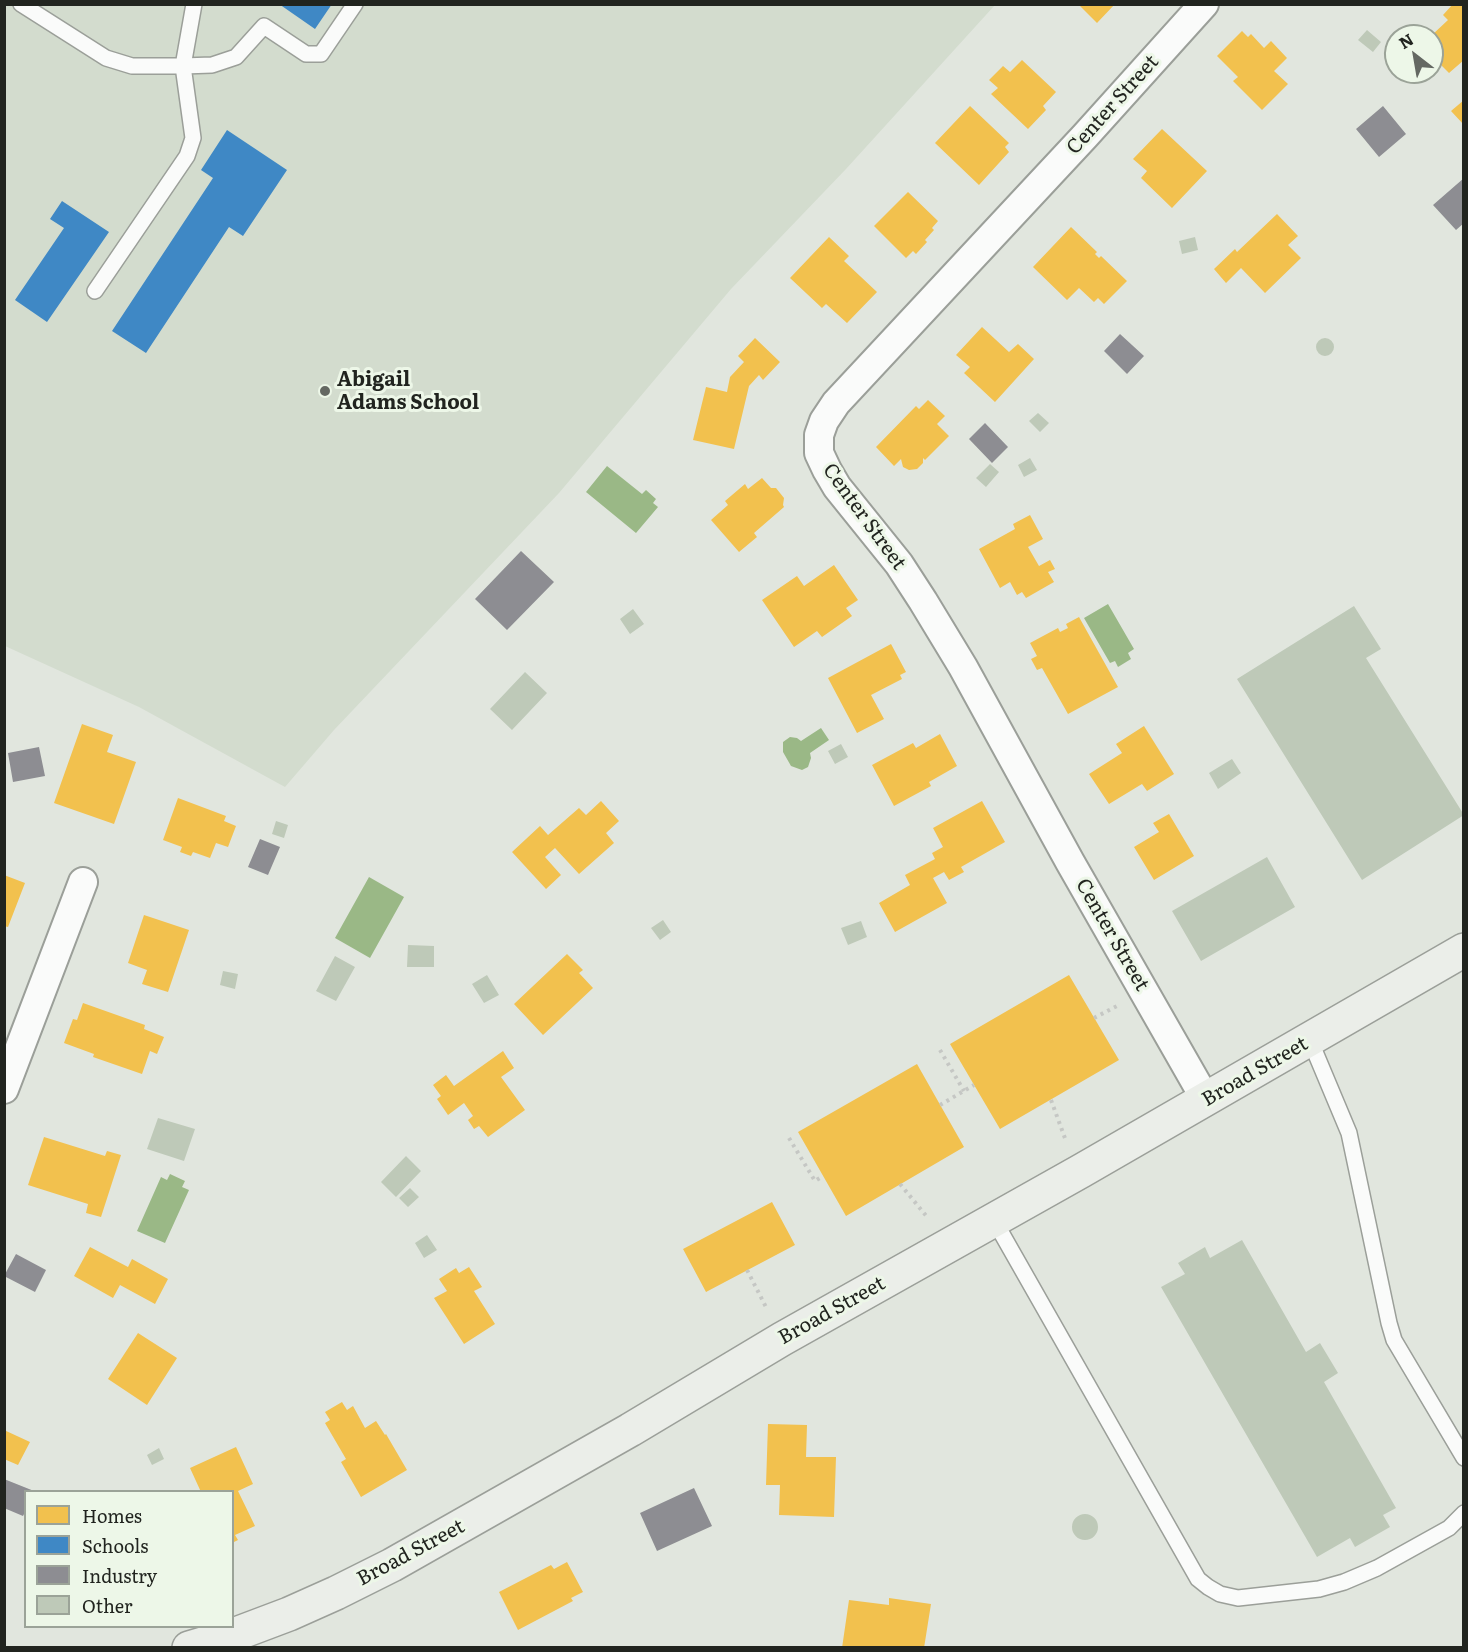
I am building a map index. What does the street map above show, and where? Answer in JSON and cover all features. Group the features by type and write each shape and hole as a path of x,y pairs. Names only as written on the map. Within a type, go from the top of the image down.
{"main road":[{"name":"Broad Street","path":"189,1647 236,1634 289,1614 392,1565 630,1430 782,1339 1206,1100 1464,950"}],"street":[{"name":"Center Street","path":"1204,4 1085,136 836,403 824,421 819,435 819,453 837,487 899,564 957,658 1206,1100"},
{"path":"4,1089 83,882"}],"lane":[{"path":"21,4 106,58 132,66 212,65 236,57 264,26 306,54 321,54 355,4"},
{"path":"95,291 187,156 193,138 183,66 194,4"},
{"path":"1310,1040 1349,1133 1394,1340 1464,1458"},
{"path":"994,1220 1198,1579 1208,1587 1220,1594 1238,1598 1319,1589 1344,1582 1377,1568 1449,1528 1464,1514"}],"path":[{"path":"940,1050 964,1091"},
{"path":"940,1105 974,1085"},
{"path":"1051,1100 1063,1135 1081,1171"},
{"path":"789,1138 815,1181 823,1176"},
{"path":"900,1184 927,1215 944,1248"},
{"path":"747,1270 782,1339"}],"shaded area":[{"name":"Abigail Adams School","path":"5,5 995,5 846,169 731,289 559,493 334,730 285,787 139,707 5,646"},
{"path":"607,466 642,494 646,490 656,499 653,503 658,507 636,533 586,492"},
{"path":"1108,604 1134,649 1128,653 1131,659 1118,667 1115,661 1110,663 1084,618"},
{"path":"821,728 829,740 810,753 808,767 802,770 791,766 783,752 783,742 790,737 801,741"},
{"path":"369,877 404,897 370,958 335,938"},
{"path":"170,1174 185,1181 182,1187 189,1190 165,1243 137,1231 161,1177 167,1180"}],"building: Homes":[{"path":"1078,4 1115,4 1097,23"},
{"path":"1453,4 1464,4 1464,60 1449,73 1444,68 1444,24 1448,20 1443,15"},
{"path":"1242,31 1248,37 1251,34 1264,48 1271,41 1287,58 1274,71 1288,84 1262,110 1233,81 1238,77 1217,56"},
{"path":"1022,60 1056,92 1043,106 1046,110 1028,129 991,94 998,88 989,80 1003,66 1010,72"},
{"path":"1464,100 1464,125 1451,111"},
{"path":"970,106 1009,143 1005,147 1009,152 979,185 935,143"},
{"path":"1162,129 1207,171 1172,208 1141,178 1147,171 1133,159"},
{"path":"908,192 938,221 925,240 927,242 916,254 913,251 906,258 874,226"},
{"path":"1277,214 1298,236 1288,245 1301,258 1265,293 1241,268 1226,283 1214,269 1235,249 1237,252"},
{"path":"1071,227 1097,252 1095,254 1099,258 1101,256 1127,281 1104,304 1098,298 1094,302 1079,288 1067,300 1033,267"},
{"path":"829,237 849,256 844,261 877,292 847,323 826,304 822,308 790,278"},
{"path":"982,327 1009,352 1018,344 1034,359 995,402 964,373 970,367 956,355"},
{"path":"755,338 780,362 763,380 759,375 749,386 734,449 693,440 706,387 727,392 730,377 744,362 738,356"},
{"path":"928,400 945,416 937,424 949,436 925,460 923,458 923,463 917,469 909,470 903,467 901,459 894,466 876,447 916,406 919,409"},
{"path":"762,478 771,488 776,488 784,498 784,507 754,533 757,537 739,552 711,520 728,505 725,501 745,484 748,489"},
{"path":"1030,515 1043,539 1028,547 1039,566 1050,560 1055,569 1048,572 1054,582 1026,598 1022,592 1017,595 1010,582 1000,588 979,549 1015,529 1013,524"},
{"path":"834,565 858,600 846,608 852,616 822,637 817,631 794,647 762,600 797,576 804,586"},
{"path":"1079,617 1118,687 1068,714 1042,668 1037,670 1031,659 1037,656 1030,643 1058,628 1060,632 1068,628 1066,624"},
{"path":"891,644 906,672 900,675 902,679 871,695 884,719 857,733 828,678"},
{"path":"82,724 113,735 107,752 136,762 114,824 54,803"},
{"path":"1144,726 1174,774 1147,791 1142,784 1109,804 1089,774 1122,753 1116,744"},
{"path":"940,734 957,766 929,782 931,786 894,806 872,765 913,743 916,748"},
{"path":"178,798 226,816 224,821 236,826 228,847 216,843 210,858 193,852 191,856 180,852 182,847 163,840"},
{"path":"601,801 619,821 606,833 614,843 579,874 555,848 545,857 561,875 546,889 512,852 540,826 548,835 579,808 586,815"},
{"path":"982,801 1005,842 961,867 964,872 949,880 944,872 933,878 947,903 895,932 879,903 910,885 905,875 935,859 932,853 943,847 933,828"},
{"path":"1169,814 1194,856 1154,880 1134,847 1159,832 1153,823"},
{"path":"4,875 25,883 8,927 4,926"},
{"path":"144,915 189,930 168,992 142,984 147,970 128,963"},
{"path":"567,954 583,970 579,973 593,988 543,1035 514,1004"},
{"path":"1069,975 1119,1060 1000,1129 950,1044"},
{"path":"83,1003 145,1025 144,1029 164,1037 157,1054 150,1051 142,1074 93,1057 94,1054 64,1043 73,1019 77,1020"},
{"path":"503,1051 514,1068 501,1077 525,1110 488,1137 479,1126 474,1129 468,1120 473,1116 464,1103 448,1115 437,1099 441,1096 433,1085 446,1075 454,1086"},
{"path":"917,1064 964,1147 846,1216 798,1132"},
{"path":"44,1137 105,1156 107,1151 121,1155 101,1217 86,1213 88,1204 28,1185"},
{"path":"772,1202 795,1245 706,1292 683,1249"},
{"path":"90,1247 128,1267 132,1259 168,1279 155,1304 120,1285 113,1298 74,1276"},
{"path":"469,1267 482,1287 474,1291 495,1324 464,1344 434,1298 447,1291 439,1279 456,1268 459,1273"},
{"path":"138,1333 177,1358 147,1405 108,1379"},
{"path":"342,1402 347,1410 353,1406 365,1428 376,1421 407,1470 361,1497 341,1462 346,1459 325,1423 330,1420 325,1412"},
{"path":"768,1424 807,1425 806,1457 836,1457 834,1517 779,1515 780,1485 766,1485"},
{"path":"4,1430 30,1442 18,1465 4,1459"},
{"path":"236,1447 253,1484 238,1491 255,1526 235,1535 238,1540 234,1542 234,1490 200,1490 190,1468"},
{"path":"567,1562 583,1592 571,1598 573,1601 518,1630 499,1592 551,1565 554,1569"},
{"path":"889,1598 931,1604 924,1648 842,1648 849,1600 889,1605"}],"building: Schools":[{"path":"279,4 332,4 315,29"},
{"path":"227,130 287,170 243,236 229,227 146,353 112,331 213,178 201,170"},
{"path":"62,201 109,232 47,322 15,300 64,228 50,219"}],"building: Industry":[{"path":"1383,106 1406,134 1379,157 1356,129"},
{"path":"1464,178 1464,223 1456,230 1433,205"},
{"path":"1120,334 1144,356 1127,374 1104,351"},
{"path":"985,423 1008,447 992,463 969,439"},
{"path":"521,551 554,582 507,630 475,599"},
{"path":"39,747 45,776 13,782 8,753"},
{"path":"260,839 280,847 268,875 248,867"},
{"path":"16,1254 46,1270 35,1292 4,1276"},
{"path":"4,1479 32,1490 24,1490 23,1516 4,1508"},
{"path":"694,1488 712,1526 657,1551 640,1513"}],"building: Other":[{"path":"1367,30 1381,42 1373,52 1358,40"},
{"path":"1195,237 1198,250 1182,254 1179,241"},
{"path":"1321,338 1329,338 1334,343 1332,354 1321,356 1316,351 1316,343"},
{"path":"1038,413 1049,423 1040,432 1029,421"},
{"path":"1030,458 1037,470 1024,477 1018,465"},
{"path":"990,464 999,472 986,487 976,478"},
{"path":"1354,606 1381,649 1366,658 1464,815 1362,880 1237,679"},
{"path":"633,609 644,624 630,634 620,619"},
{"path":"525,672 547,693 512,730 490,709"},
{"path":"841,744 848,757 835,764 828,751"},
{"path":"1232,759 1241,773 1218,789 1209,773"},
{"path":"276,821 288,825 284,838 272,834"},
{"path":"1267,857 1295,907 1201,961 1172,911"},
{"path":"663,920 671,932 660,940 651,928"},
{"path":"861,921 867,937 848,945 841,928"},
{"path":"408,945 434,946 434,967 407,967"},
{"path":"335,956 355,967 336,1001 316,991"},
{"path":"223,971 238,974 235,989 220,985"},
{"path":"487,975 499,995 484,1003 472,984"},
{"path":"158,1118 195,1129 184,1161 147,1149"},
{"path":"406,1156 421,1171 396,1197 381,1182"},
{"path":"410,1188 419,1197 408,1207 399,1198"},
{"path":"427,1235 437,1250 424,1258 415,1243"},
{"path":"1242,1240 1306,1352 1320,1343 1338,1373 1324,1382 1396,1508 1383,1515 1390,1527 1355,1547 1350,1538 1317,1557 1161,1287 1185,1274 1178,1263 1205,1247 1210,1258"},
{"path":"159,1448 164,1459 152,1465 147,1455"},
{"path":"1085,1514 1094,1518 1098,1527 1094,1536 1085,1540 1076,1536 1072,1527 1076,1518"}],"place":[{"name":"Abigail Adams School","path":"325,391"}]}
